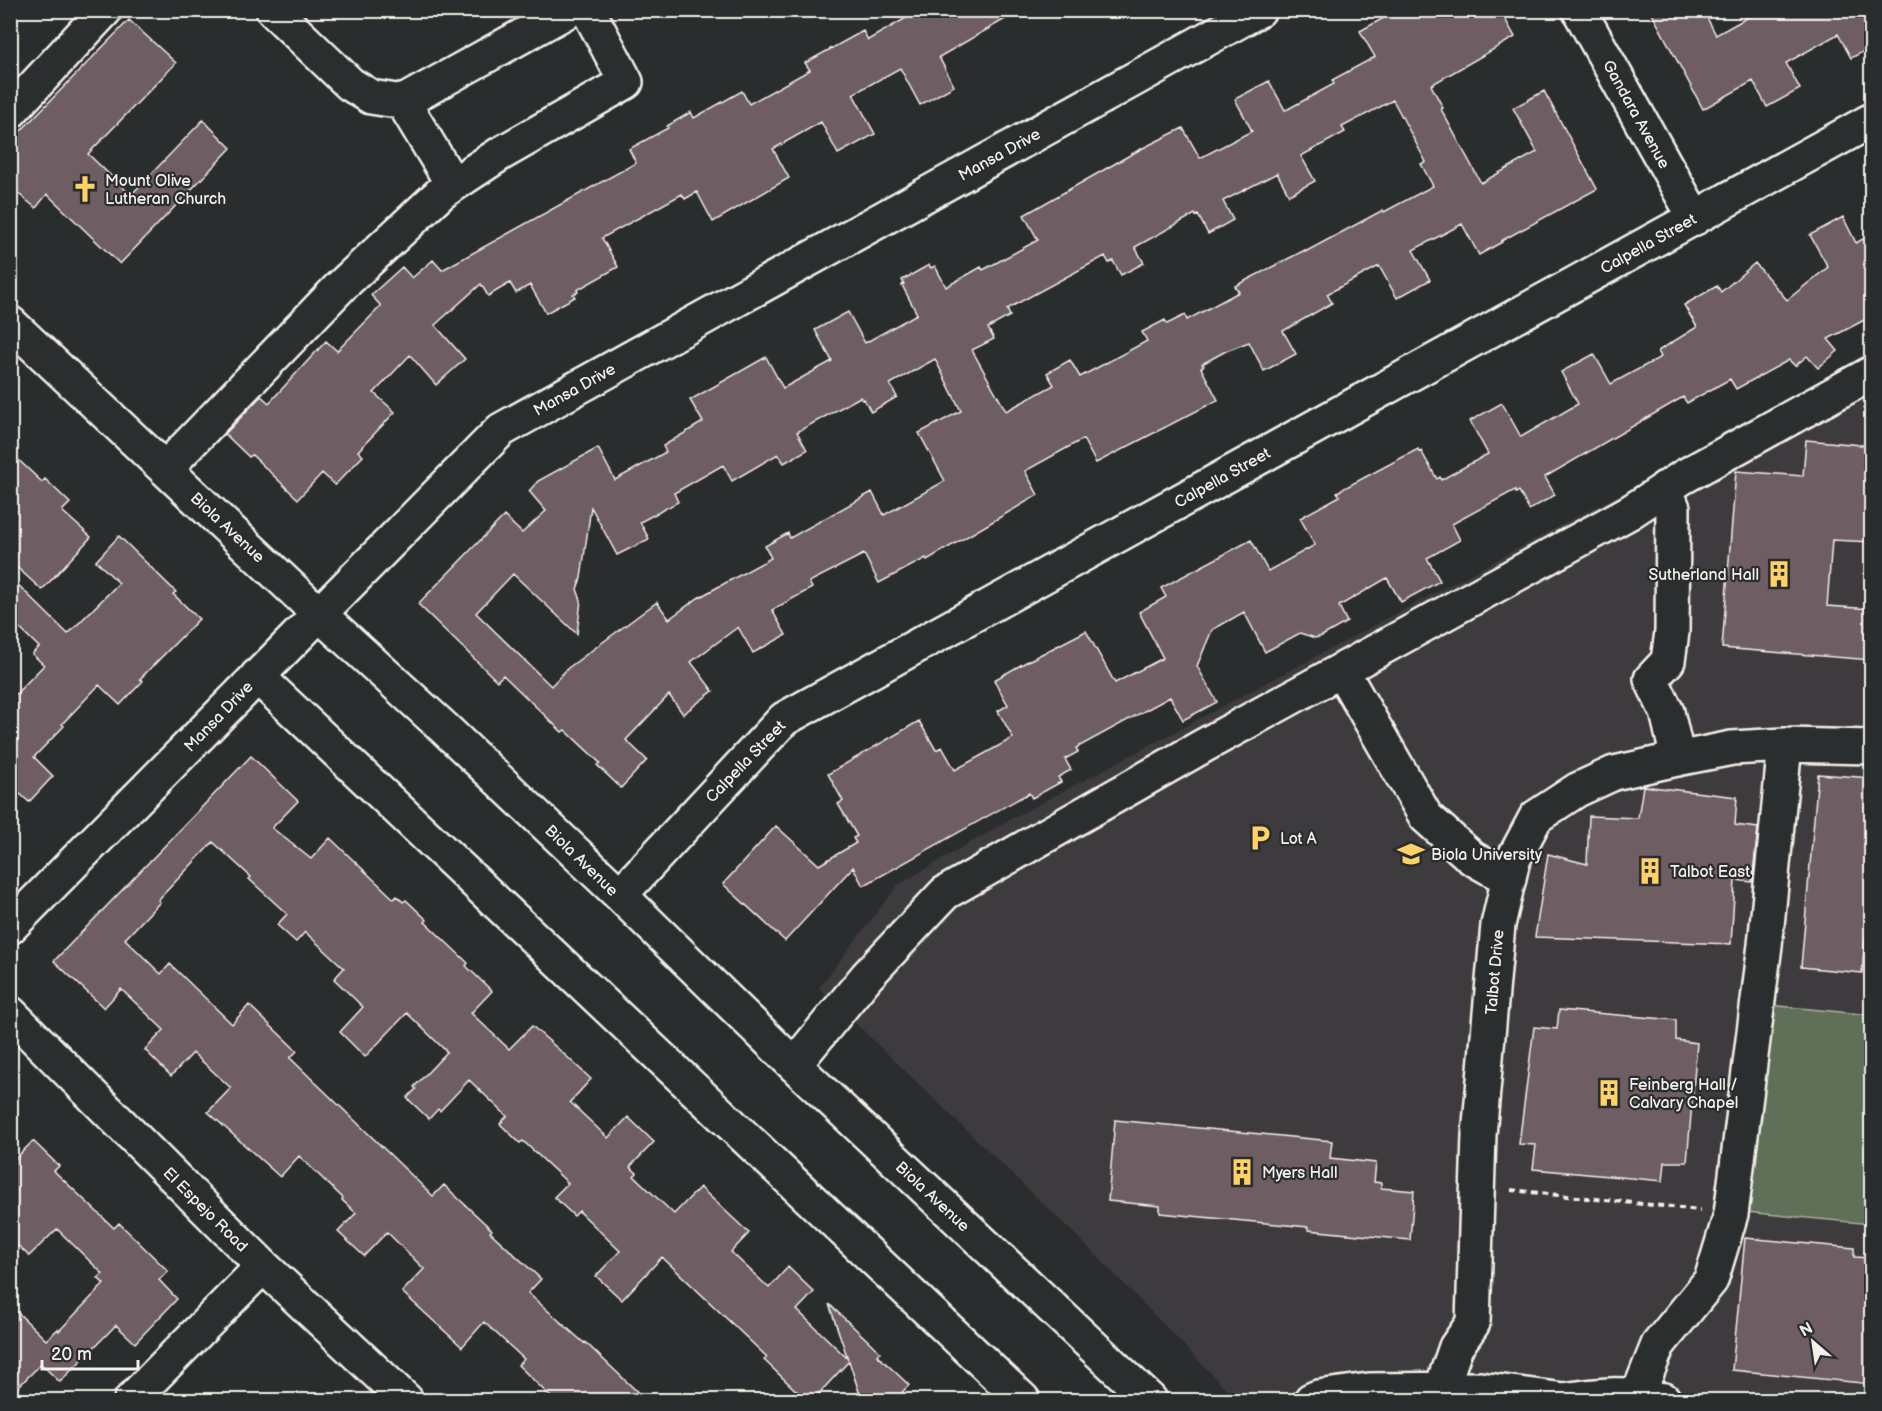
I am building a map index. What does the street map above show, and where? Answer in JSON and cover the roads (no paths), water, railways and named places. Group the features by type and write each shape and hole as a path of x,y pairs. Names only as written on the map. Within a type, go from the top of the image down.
{"street":[{"path":"10,112 105,10"},
{"path":"273,10 350,84 371,97 403,102 569,10"},
{"path":"165,468 339,288 442,192 500,154 626,82 588,10"},
{"name":"Mansa Drive","path":"10,927 501,430 1258,10"},
{"name":"Gandara Avenue","path":"1579,10 1695,218"},
{"path":"403,102 453,185"},
{"name":"Calpella Street","path":"620,895 784,718 1872,120"},
{"name":"Biola Avenue","path":"10,323 318,613 453,736 794,1065 1149,1401"},
{"path":"794,1065 874,969 945,893 1203,746 1630,512 1665,488 1872,373"},
{"path":"1665,488 1673,508 1672,632 1668,661 1651,679 1667,712 1678,759"},
{"path":"1342,670 1426,817 1472,858 1509,879"},
{"path":"257,676 1023,1401"},
{"path":"1328,1399 1369,1390 1480,1389 1564,1401 1609,1393 1651,1398 1658,1346 1711,1280 1731,1214 1765,945 1785,745"},
{"name":"Talbot Drive","path":"1441,1390 1456,1347 1473,1323 1479,1135 1498,925 1513,860 1536,818 1577,790 1614,773 1678,759 1732,748 1785,745 1872,747"},
{"name":"El Espejo Road","path":"10,1013 263,1266 406,1401"},
{"path":"131,1401 263,1266"}],"place":[{"name":"Mount Olive Lutheran Church","path":"85,189"},
{"name":"Sutherland Hall","path":"1779,574"},
{"name":"Lot A","path":"1260,838"},
{"name":"Biola University","path":"1411,854"},
{"name":"Talbot East","path":"1650,871"},
{"name":"Feinberg Hall / Calvary Chapel","path":"1609,1093"},
{"name":"Myers Hall","path":"1242,1172"}]}
